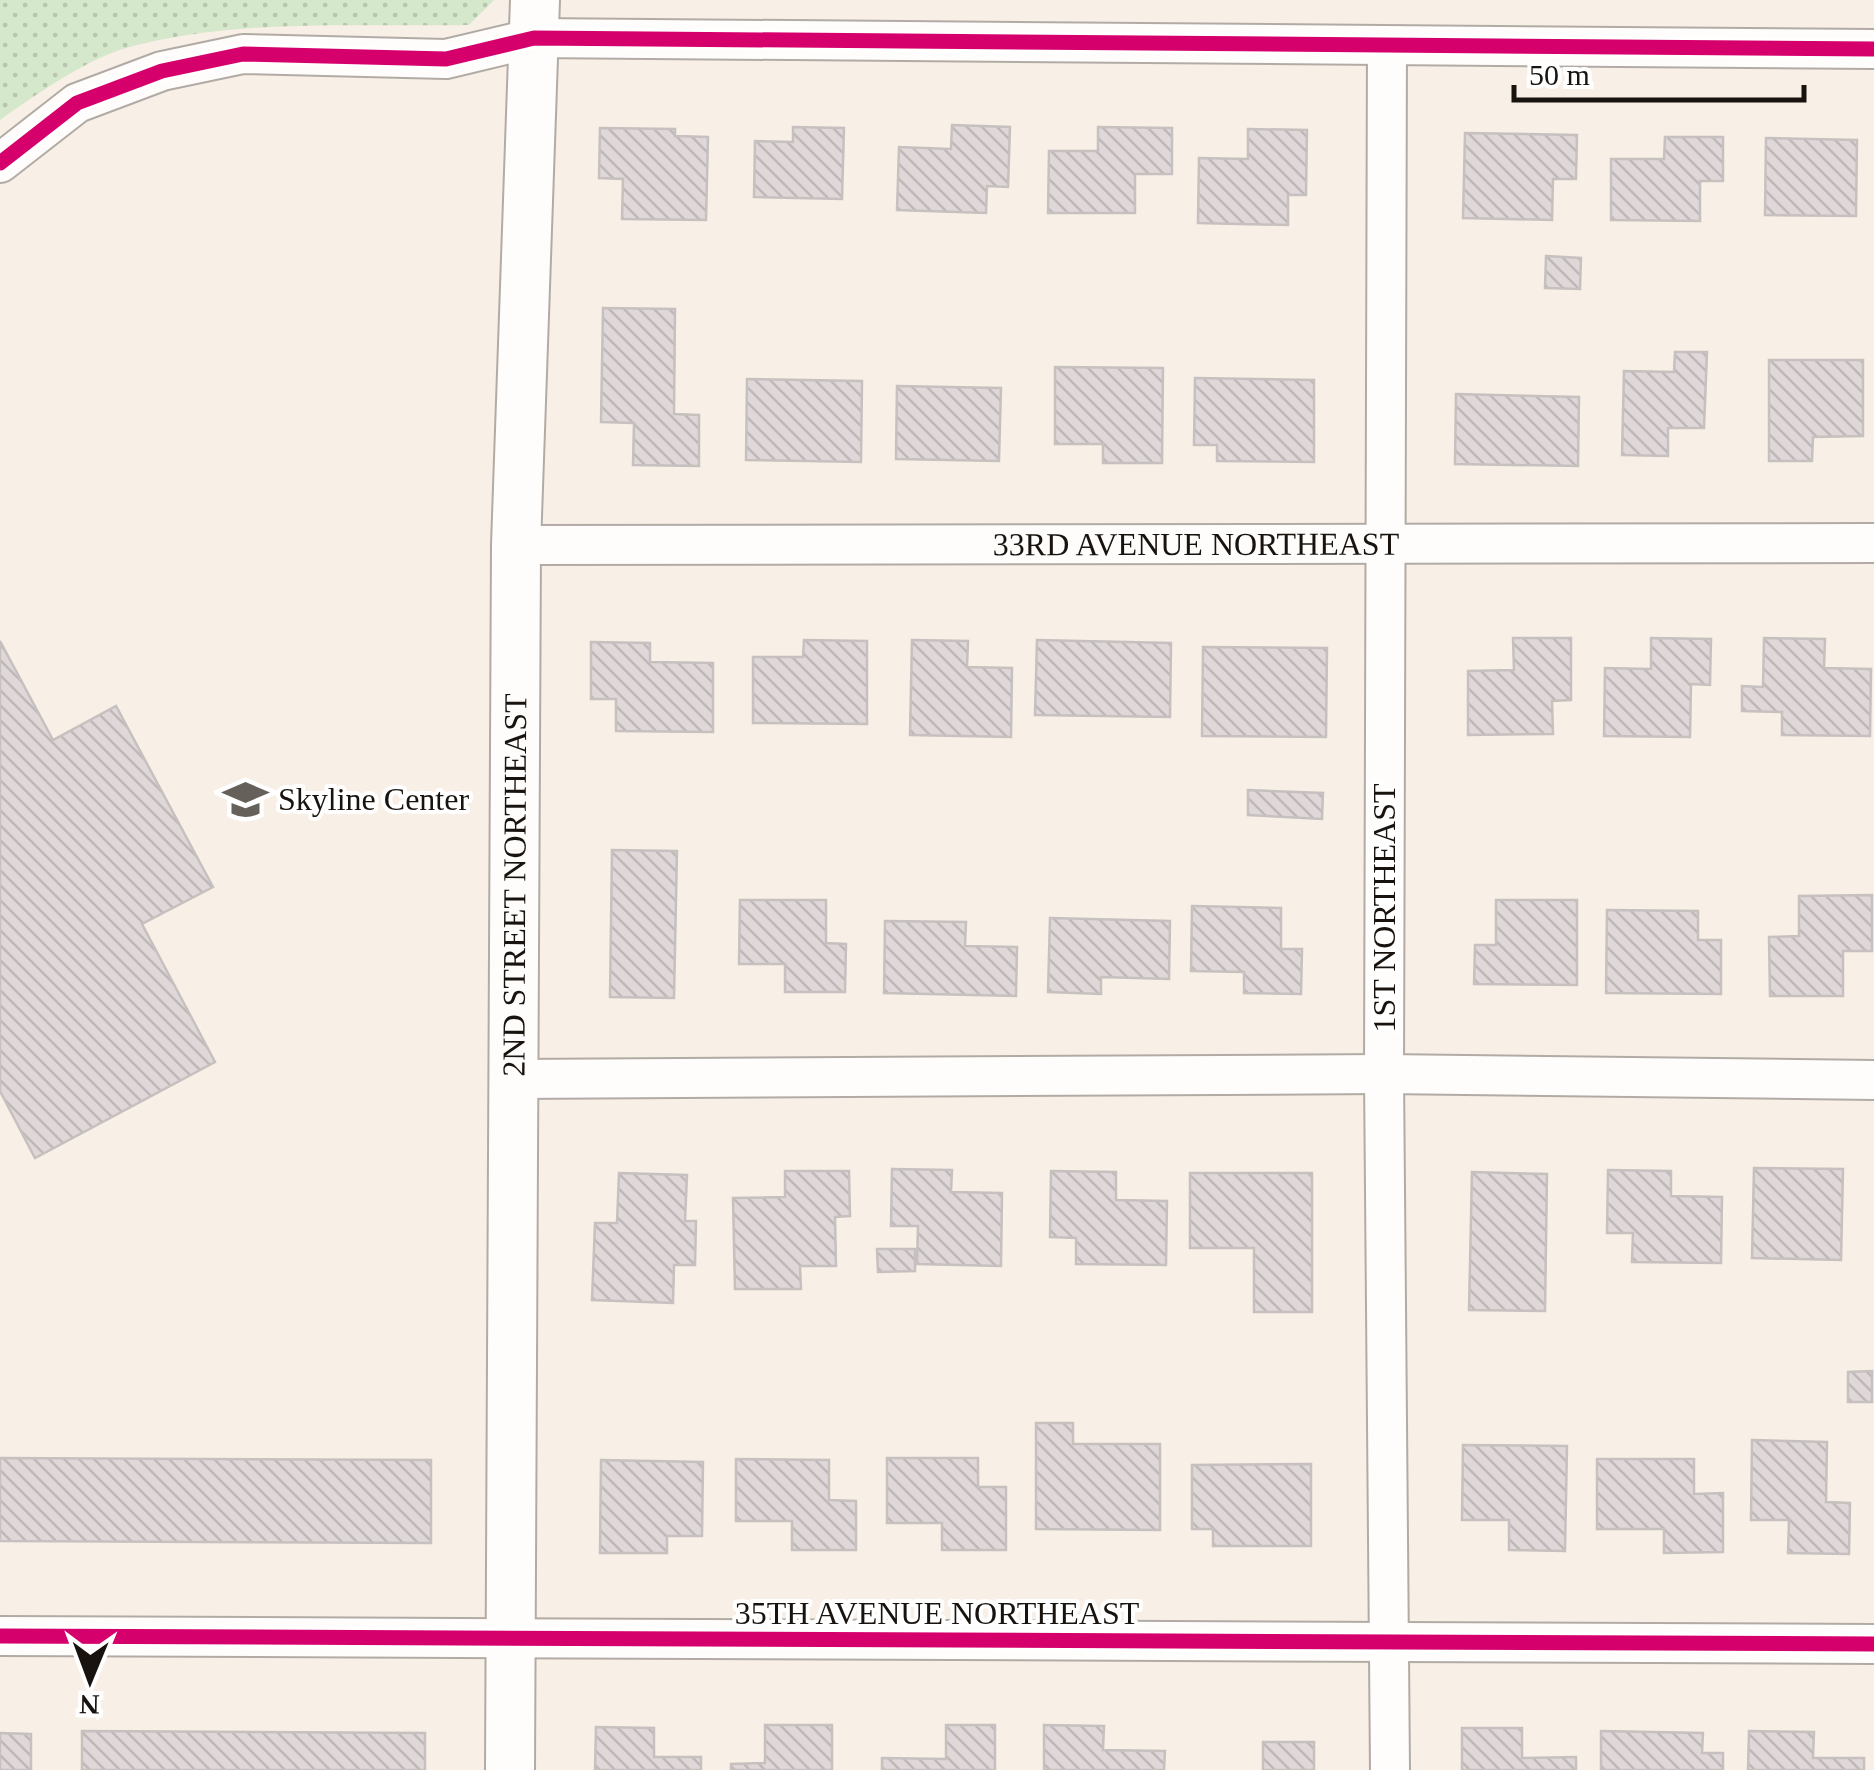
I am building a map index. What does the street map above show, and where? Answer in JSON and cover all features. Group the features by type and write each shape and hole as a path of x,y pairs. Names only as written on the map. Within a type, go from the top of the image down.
{"street":[{"path":"0,163 77,103 162,70 243,54 446,59 535,19 1386,47 1874,49"},
{"name":"2ND STREET NORTHEAST","path":"510,1770 516,546 535,19"},
{"name":"1ST NORTHEAST","path":"1386,47 1384,1074 1390,1770"},
{"name":"33RD AVENUE NORTHEAST","path":"516,546 1874,543"},
{"path":"513,1079 1384,1074 1874,1080"},
{"name":"35TH AVENUE NORTHEAST","path":"0,1636 1874,1644"}],"green space":[{"path":"0,0 494,0 469,25 253,28 168,38 126,48 77,69 0,120"}],"building":[{"path":"952,125 1010,127 1008,187 987,186 986,213 897,210 899,147 951,149"},
{"path":"793,127 844,128 842,199 754,197 755,141 793,142"},
{"path":"1098,127 1172,128 1172,174 1135,174 1135,213 1048,213 1049,151 1098,151"},
{"path":"600,128 675,129 675,136 708,137 706,220 622,219 623,179 599,178"},
{"path":"1248,129 1307,130 1306,195 1288,195 1288,225 1198,223 1199,158 1248,159"},
{"path":"1465,133 1577,135 1576,179 1553,179 1552,220 1463,218"},
{"path":"1665,137 1723,137 1723,181 1700,181 1700,221 1611,220 1611,159 1664,159"},
{"path":"1766,138 1857,140 1856,216 1765,215"},
{"path":"1546,256 1581,258 1580,289 1545,288"},
{"path":"603,308 675,309 674,414 699,415 699,466 633,465 634,423 601,422"},
{"path":"1675,352 1707,352 1704,428 1668,428 1668,456 1622,455 1624,371 1674,372"},
{"path":"1769,360 1863,360 1863,436 1813,437 1812,461 1769,461"},
{"path":"1055,367 1163,368 1162,463 1103,463 1103,444 1055,444"},
{"path":"1195,378 1314,380 1314,462 1217,461 1217,445 1194,445"},
{"path":"747,379 862,381 861,462 746,460"},
{"path":"897,386 1001,388 999,461 896,459"},
{"path":"1456,394 1579,397 1578,466 1455,464"},
{"path":"1513,638 1571,638 1571,700 1552,701 1553,734 1468,735 1468,671 1514,670"},
{"path":"1651,638 1711,639 1710,685 1691,684 1690,737 1604,736 1605,668 1651,669"},
{"path":"1764,638 1825,639 1824,668 1871,669 1870,736 1782,735 1782,712 1742,711 1742,686 1763,687"},
{"path":"804,640 867,641 867,724 753,723 753,657 803,657"},
{"path":"912,640 968,641 967,667 1012,668 1011,737 910,735"},
{"path":"1037,640 1171,643 1170,717 1035,715"},
{"path":"0,641 53,740 116,706 213,887 142,924 215,1062 35,1158 0,1091"},
{"path":"591,642 650,643 650,662 713,663 713,732 616,731 616,699 591,699"},
{"path":"1203,647 1327,648 1326,737 1202,736"},
{"path":"1248,790 1323,793 1322,819 1248,815"},
{"path":"612,850 677,851 674,998 610,997"},
{"path":"1872,895 1872,951 1843,951 1843,996 1770,996 1769,937 1799,936 1799,896"},
{"path":"740,900 826,900 826,943 846,944 845,992 785,992 785,964 739,964"},
{"path":"1496,900 1577,900 1577,985 1474,984 1475,945 1496,945"},
{"path":"1192,906 1281,908 1281,949 1302,949 1301,994 1244,993 1244,972 1191,971"},
{"path":"1607,910 1698,911 1698,940 1721,940 1721,994 1606,993"},
{"path":"1050,918 1170,921 1169,979 1101,977 1101,994 1048,992"},
{"path":"885,921 966,922 965,946 1017,947 1016,996 884,993"},
{"path":"1754,1168 1843,1169 1841,1260 1752,1258"},
{"path":"892,1169 952,1170 951,1192 1002,1193 1001,1266 917,1264 918,1226 891,1226"},
{"path":"1608,1170 1671,1171 1671,1196 1722,1197 1721,1263 1632,1262 1633,1233 1607,1233"},
{"path":"785,1171 849,1171 850,1216 835,1217 836,1266 800,1266 801,1289 735,1289 733,1198 785,1197"},
{"path":"1051,1171 1116,1172 1116,1200 1167,1201 1166,1265 1076,1264 1076,1238 1050,1237"},
{"path":"1472,1172 1547,1174 1545,1311 1469,1310"},
{"path":"619,1173 687,1175 685,1221 696,1221 695,1265 674,1265 673,1303 592,1300 595,1223 617,1223"},
{"path":"1190,1173 1312,1173 1312,1312 1254,1312 1254,1248 1190,1248"},
{"path":"877,1249 915,1249 915,1271 878,1272"},
{"path":"1872,1371 1872,1402 1848,1402 1848,1372"},
{"path":"1036,1423 1073,1423 1073,1444 1160,1444 1160,1530 1036,1529"},
{"path":"1752,1440 1827,1442 1826,1502 1850,1503 1849,1554 1788,1553 1789,1520 1751,1520"},
{"path":"1463,1445 1567,1446 1565,1551 1509,1550 1509,1520 1462,1520"},
{"path":"0,1458 431,1460 431,1543 0,1541"},
{"path":"887,1458 978,1458 978,1487 1006,1487 1006,1550 942,1550 942,1523 887,1523"},
{"path":"736,1459 829,1460 829,1500 856,1501 856,1550 792,1550 792,1521 736,1521"},
{"path":"1597,1459 1694,1459 1694,1494 1723,1493 1723,1552 1664,1553 1664,1529 1597,1529"},
{"path":"601,1460 703,1462 702,1536 667,1536 667,1553 600,1553"},
{"path":"1311,1464 1311,1546 1213,1546 1213,1529 1192,1529 1192,1465"},
{"path":"765,1725 832,1725 832,1770 731,1770 731,1764 765,1763"},
{"path":"946,1725 995,1725 995,1770 882,1770 882,1758 946,1759"},
{"path":"1044,1725 1104,1726 1103,1750 1165,1751 1164,1770 1044,1770"},
{"path":"596,1727 654,1728 654,1757 701,1757 701,1770 595,1770"},
{"path":"1462,1728 1522,1728 1522,1758 1576,1757 1576,1770 1462,1770"},
{"path":"82,1731 425,1733 425,1770 82,1770"},
{"path":"1601,1731 1703,1733 1702,1753 1723,1753 1723,1770 1601,1770"},
{"path":"1749,1731 1814,1732 1813,1758 1864,1758 1864,1770 1748,1770"},
{"path":"0,1733 31,1734 31,1770 0,1770"},
{"path":"1263,1742 1314,1742 1314,1770 1263,1770"}],"cycle path":[{"path":"0,163 77,103 162,71 243,54 446,59 534,38 1874,49"},
{"path":"0,1636 1874,1644"}],"place":[{"name":"Skyline Center","path":"245,799"}]}
